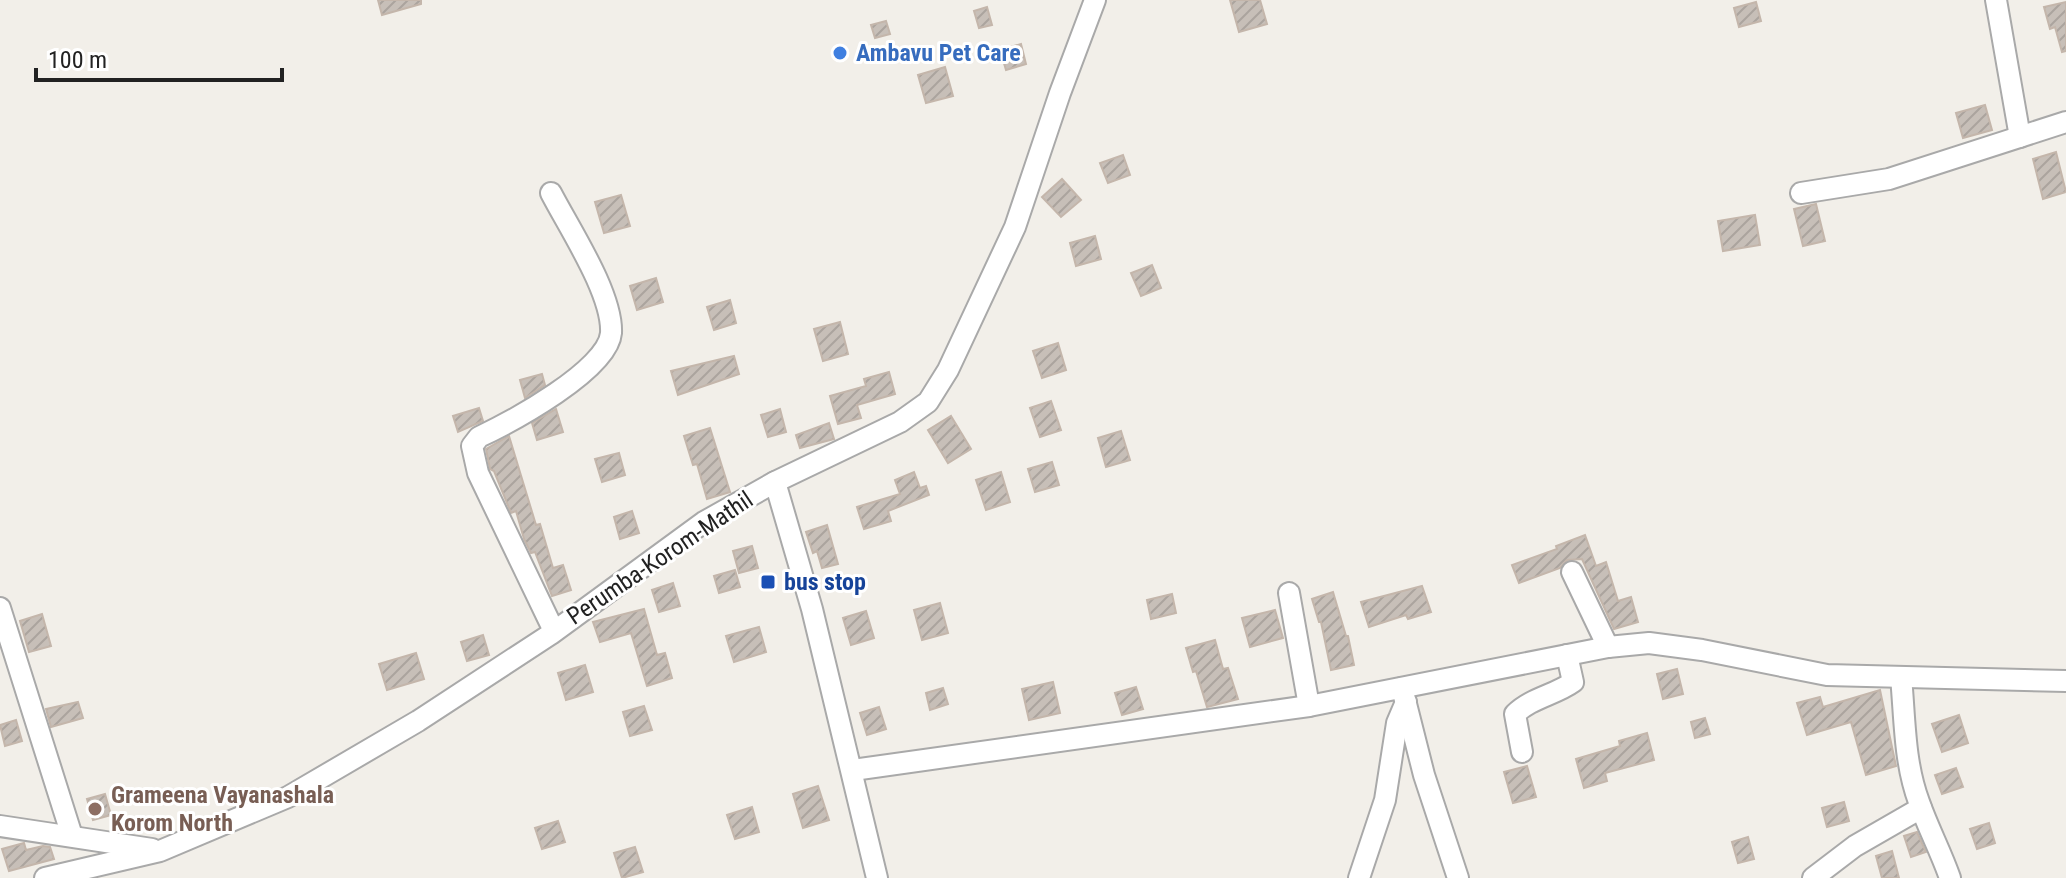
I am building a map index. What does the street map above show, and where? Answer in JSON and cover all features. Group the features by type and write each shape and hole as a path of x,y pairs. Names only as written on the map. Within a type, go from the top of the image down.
{"street":[{"name":"Perumba-Korom-Mathil","path":"45,878 110,871 288,797 418,721 554,631 704,522 775,482 900,422 928,402 948,370 1015,227 1095,0"},
{"path":"1996,0 2020,137"},
{"path":"1801,193 1889,179 2066,122"},
{"path":"551,193 597,280 608,313 611,335 603,354 544,403 479,437 472,446 478,473 554,631"},
{"path":"775,482 812,609 877,878"},
{"path":"1572,572 1608,647"},
{"path":"1289,593 1309,706"},
{"path":"0,608 72,836"},
{"path":"853,770 1404,695 1567,655 1649,643 1702,650 1827,675 2066,681"},
{"path":"1522,752 1515,714 1525,704 1573,682 1567,655"},
{"path":"1901,677 1906,752 1921,808 1950,878"},
{"path":"1359,878 1385,800 1404,695"},
{"path":"1404,695 1424,775 1458,878"},
{"path":"1813,878 1855,846 1921,808"},
{"path":"0,826 160,851"}],"building":[{"path":"378,0 421,0 421,4 382,15"},
{"path":"1230,0 1260,0 1267,24 1239,32"},
{"path":"1756,2 1761,21 1739,27 1734,8"},
{"path":"2066,2 2066,51 2062,52 2055,27 2050,29 2044,7"},
{"path":"987,7 992,25 979,28 974,11"},
{"path":"886,21 890,34 875,38 871,25"},
{"path":"1021,44 1026,64 1006,70 1000,50"},
{"path":"945,67 953,96 926,103 918,75"},
{"path":"1985,105 1992,130 1963,138 1956,113"},
{"path":"2056,152 2066,192 2043,199 2033,159"},
{"path":"1123,155 1130,175 1108,183 1100,163"},
{"path":"1062,179 1081,200 1061,217 1042,197"},
{"path":"621,195 630,226 604,233 595,202"},
{"path":"1816,204 1825,241 1803,246 1794,209"},
{"path":"1755,215 1760,245 1723,251 1718,221"},
{"path":"1095,236 1101,259 1076,266 1070,243"},
{"path":"1152,265 1161,288 1141,296 1131,273"},
{"path":"656,278 663,302 637,310 630,286"},
{"path":"730,300 736,323 714,330 707,307"},
{"path":"840,322 848,354 823,361 814,329"},
{"path":"1058,343 1066,370 1042,378 1033,351"},
{"path":"734,356 739,374 678,395 671,371"},
{"path":"889,372 895,394 857,405 861,418 838,424 830,396 866,386 864,379"},
{"path":"542,374 545,385 525,398 520,380"},
{"path":"1051,401 1061,430 1040,437 1030,408"},
{"path":"479,408 483,421 458,432 453,416"},
{"path":"556,409 563,432 537,440 532,423"},
{"path":"780,409 786,432 768,437 761,415"},
{"path":"951,416 971,449 948,463 928,430"},
{"path":"829,423 834,439 800,448 796,435"},
{"path":"710,428 730,492 707,499 697,464 693,465 684,436"},
{"path":"1121,431 1130,460 1106,467 1098,438"},
{"path":"509,436 536,525 540,524 553,568 563,565 571,590 552,596 535,552 531,553 524,539 516,511 511,513 494,471 490,469 486,449"},
{"path":"619,453 625,475 602,482 595,459"},
{"path":"1052,462 1059,485 1035,492 1028,469"},
{"path":"914,472 920,488 926,486 929,495 888,511 891,521 864,529 857,507 900,494 895,480"},
{"path":"1001,472 1010,502 986,510 976,480"},
{"path":"632,511 639,533 620,539 614,517"},
{"path":"827,525 838,564 822,568 806,532"},
{"path":"1585,535 1596,566 1606,562 1618,601 1631,597 1638,622 1614,629 1582,559 1567,560 1560,568 1519,583 1512,565"},
{"path":"752,546 758,568 739,573 733,551"},
{"path":"735,570 740,587 719,593 714,576"},
{"path":"673,583 680,606 659,612 652,590"},
{"path":"1422,586 1431,612 1408,619 1406,615 1369,627 1361,602"},
{"path":"1333,592 1354,665 1331,670 1321,622 1312,599"},
{"path":"1172,594 1176,613 1151,619 1147,600"},
{"path":"940,603 948,633 922,640 914,610"},
{"path":"644,609 657,655 665,653 672,678 647,686 631,633 600,642 593,622"},
{"path":"1275,610 1283,638 1250,647 1242,618"},
{"path":"866,611 874,638 851,645 843,618"},
{"path":"42,614 51,646 29,652 20,621"},
{"path":"759,627 766,652 734,662 726,636"},
{"path":"483,635 489,655 467,661 461,642"},
{"path":"1215,640 1223,669 1228,668 1238,699 1207,707 1186,648"},
{"path":"416,653 424,679 387,690 379,664"},
{"path":"585,665 593,692 566,700 558,673"},
{"path":"1677,669 1683,694 1663,699 1657,674"},
{"path":"1053,682 1060,713 1029,720 1022,689"},
{"path":"1136,687 1143,709 1122,715 1115,693"},
{"path":"943,688 948,704 930,710 926,693"},
{"path":"1880,690 1896,766 1866,775 1851,722 1807,735 1797,703 1820,697 1823,707"},
{"path":"78,702 83,718 51,727 46,709"},
{"path":"644,706 652,730 630,736 623,712"},
{"path":"879,707 886,729 867,735 860,713"},
{"path":"1959,715 1968,743 1942,752 1932,724"},
{"path":"1705,718 1710,734 1695,738 1691,722"},
{"path":"16,720 22,741 5,746 0,725"},
{"path":"1647,733 1654,760 1605,773 1607,781 1584,788 1576,759 1620,746 1619,741"},
{"path":"1527,766 1536,797 1513,803 1504,772"},
{"path":"1956,768 1963,787 1942,794 1935,775"},
{"path":"818,786 829,820 803,828 793,794"},
{"path":"105,794 111,815 93,820 87,799"},
{"path":"1844,802 1849,821 1827,827 1822,808"},
{"path":"752,807 759,832 735,839 727,815"},
{"path":"558,821 565,842 542,849 535,828"},
{"path":"1989,823 1995,843 1977,849 1970,829"},
{"path":"1917,832 1926,852 1911,857 1904,836"},
{"path":"1748,837 1754,859 1738,863 1732,842"},
{"path":"24,843 26,850 50,847 54,859 9,871 2,849"},
{"path":"635,847 643,872 622,878 614,853"},
{"path":"1892,851 1899,878 1882,878 1876,856"}],"place":[{"name":"Ambavu Pet Care","path":"840,53"},
{"name":"bus stop","path":"768,582"},
{"name":"Grameena Vayanashala Korom North","path":"95,809"}]}
